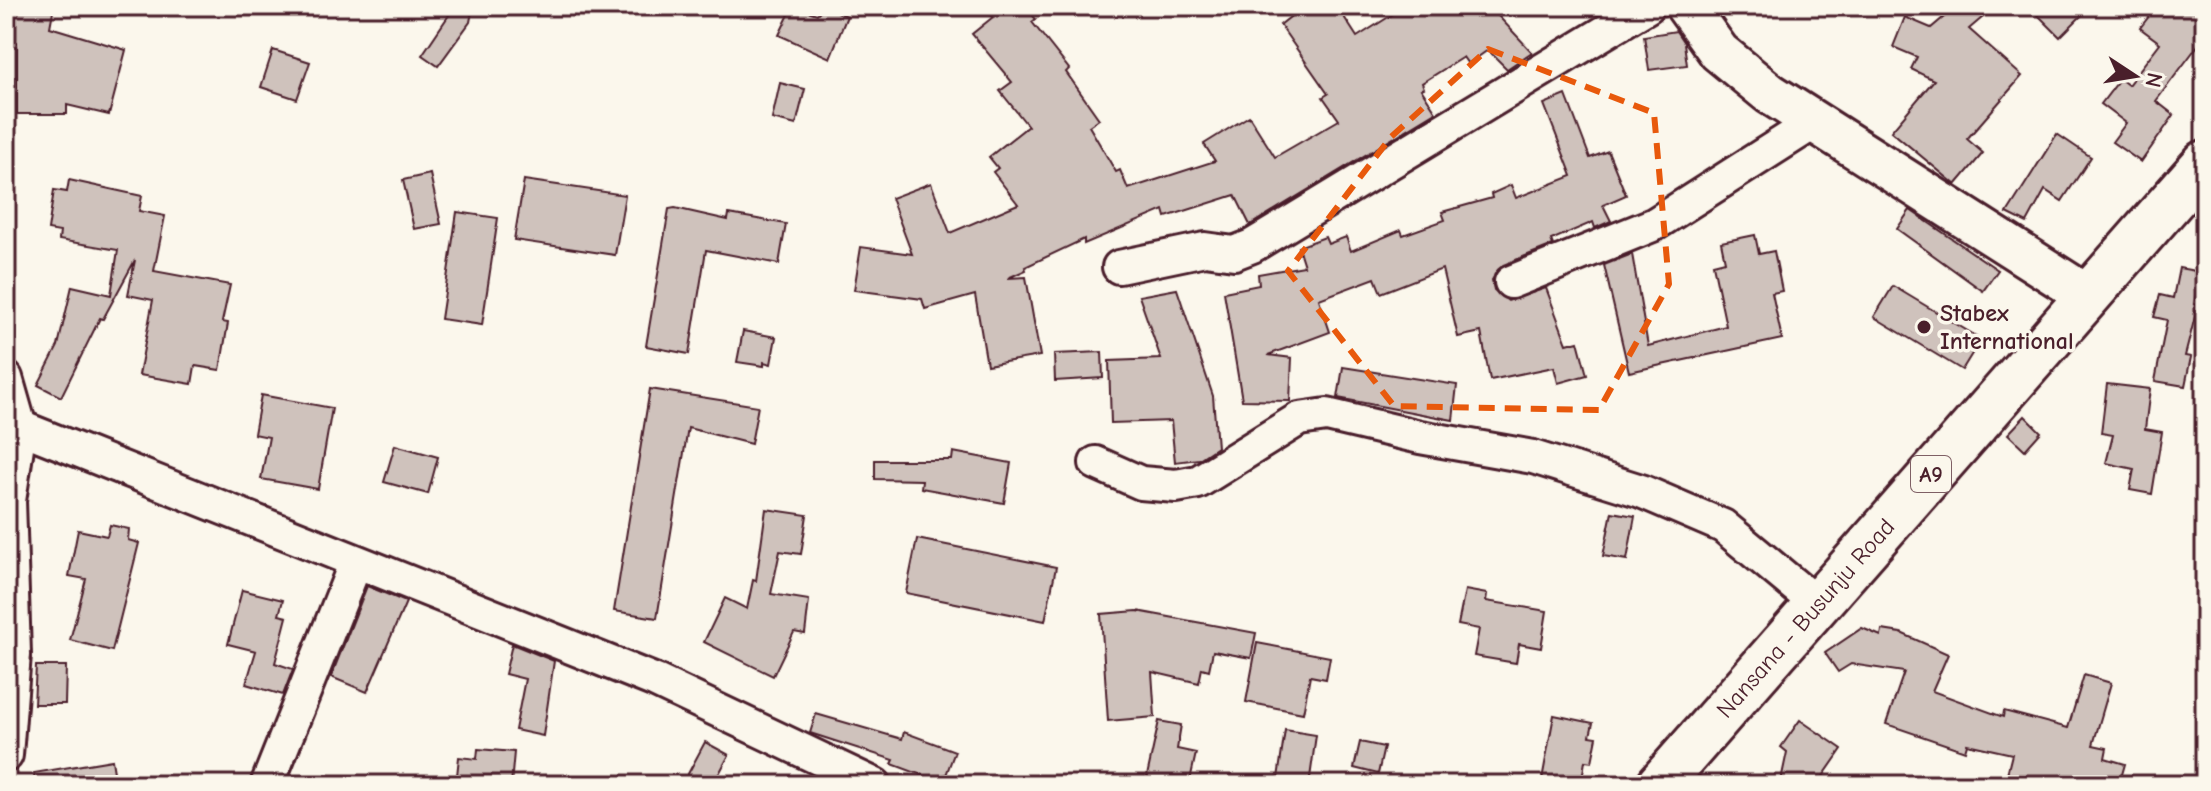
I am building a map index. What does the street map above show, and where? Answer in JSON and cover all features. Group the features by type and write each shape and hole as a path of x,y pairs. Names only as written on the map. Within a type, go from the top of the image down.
{"main road":[{"name":"Nansana - Busunju Road","path":"1659,785 2205,163"}],"street":[{"path":"1119,267 1205,249 1234,253 1252,246 1648,6"},
{"path":"1686,6 1719,52 1769,93 2088,296"},
{"path":"1511,282 1655,224 1815,122"},
{"path":"6,378 20,427 9,501 14,654 6,755"},
{"path":"1096,463 1141,483 1176,486 1198,482 1299,419 1327,415 1420,437 1533,457 1641,491 1723,526 1817,604"},
{"path":"20,427 656,681 875,785"},
{"path":"267,785 356,562"}],"highlighted area":[{"path":"1488,49 1654,113 1669,284 1599,410 1394,406 1288,271 1391,137"}],"building":[{"path":"6,6 54,6 50,27 126,50 109,115 67,105 67,114 17,114 17,42 6,40"},
{"path":"455,6 473,6 470,22 438,66 422,55"},
{"path":"793,6 817,14 824,6 847,16 830,58 779,35"},
{"path":"983,6 1024,6 1036,19 1032,22 1069,69 1066,72 1099,119 1089,126 1116,172 1120,170 1128,189 1215,161 1204,144 1249,116 1275,157 1339,120 1323,97 1328,94 1280,25 1304,6 1337,6 1357,37 1406,6 1489,6 1532,52 1507,69 1488,50 1468,64 1463,57 1422,83 1424,88 1421,89 1436,112 1250,225 1235,195 1166,217 1164,210 1084,244 1084,239 1025,267 1026,270 1008,278 1026,277 1040,356 987,365 975,295 925,309 922,299 854,290 861,247 912,254 891,198 931,183 950,233 1018,204 993,172 998,168 989,157 1028,126 1000,91 1012,82 972,34 993,17"},
{"path":"1957,6 1996,6 1969,29 2022,76 1967,139 1983,153 1956,185 1891,131 1934,80 1911,69 1917,57 1893,47 1905,17 1931,28"},
{"path":"2029,6 2091,6 2060,37"},
{"path":"2157,6 2205,6 2205,36 2156,101 2174,115 2141,162 2112,142 2126,123 2101,104 2120,79 2128,85 2160,43 2140,28"},
{"path":"1676,31 1684,43 1687,65 1649,70 1644,36"},
{"path":"273,50 310,62 297,99 261,87"},
{"path":"780,83 805,89 796,125 772,119"},
{"path":"1566,95 1590,158 1608,151 1626,195 1603,205 1611,221 1595,228 1593,222 1551,240 1553,245 1503,265 1492,280 1494,290 1508,301 1546,288 1567,344 1578,341 1587,375 1558,383 1554,367 1490,380 1481,332 1458,337 1442,269 1381,293 1375,278 1319,299 1330,332 1268,355 1292,358 1290,401 1242,400 1224,292 1259,285 1258,274 1304,266 1298,247 1325,237 1328,244 1346,237 1351,251 1401,230 1403,235 1445,220 1442,212 1492,198 1491,194 1511,185 1516,198 1572,176 1544,104"},
{"path":"2057,134 2091,157 2062,201 2045,190 2027,223 2007,213"},
{"path":"430,174 441,224 414,229 403,180"},
{"path":"69,180 142,196 139,211 165,216 154,271 230,285 222,322 228,323 220,370 195,366 192,384 139,375 153,300 128,295 135,260 103,319 100,318 61,397 38,385 58,346 72,286 111,295 118,250 59,240 60,232 48,230 54,190 67,192"},
{"path":"524,180 625,195 615,255 514,240"},
{"path":"669,209 728,220 729,214 786,224 779,264 706,250 689,354 646,346"},
{"path":"1910,210 1998,270 1983,291 1897,229"},
{"path":"457,212 498,218 482,325 441,319"},
{"path":"1755,235 1759,254 1774,251 1782,291 1772,293 1782,339 1629,372 1604,265 1632,254 1648,346 1726,326 1713,264 1725,261 1721,242"},
{"path":"2179,268 2201,272 2194,304 2198,305 2185,356 2191,357 2185,386 2155,381 2167,320 2154,317 2160,295 2173,298"},
{"path":"1893,286 1981,339 1962,370 1874,317"},
{"path":"1177,289 1213,396 1217,447 1199,459 1175,462 1171,421 1111,423 1109,361 1161,359 1139,296"},
{"path":"743,331 776,337 771,364 764,362 764,366 737,362"},
{"path":"1102,352 1103,378 1055,381 1054,354"},
{"path":"1343,367 1457,385 1453,420 1338,398"},
{"path":"2107,384 2150,389 2145,429 2162,432 2152,494 2130,490 2134,469 2106,463 2113,435 2101,433"},
{"path":"650,389 758,406 751,444 688,428 657,618 614,611"},
{"path":"261,395 332,408 318,489 261,479 269,437 254,434"},
{"path":"2025,416 2041,432 2025,450 2008,434"},
{"path":"395,445 438,457 428,494 384,482"},
{"path":"953,452 1011,463 1004,503 921,488 922,480 875,479 875,460 952,460"},
{"path":"766,509 807,515 801,554 780,551 771,594 809,600 805,634 794,632 773,676 704,642 725,598 747,609 753,580 756,581"},
{"path":"1612,512 1635,516 1627,560 1603,556"},
{"path":"110,525 129,529 128,540 139,543 112,651 70,640 86,579 69,576 78,530 107,536"},
{"path":"917,539 1056,567 1045,621 906,593"},
{"path":"367,586 406,602 367,692 331,677"},
{"path":"242,590 283,600 279,615 287,617 275,663 293,669 283,695 246,684 256,651 228,644"},
{"path":"1465,590 1487,594 1486,601 1547,611 1541,648 1519,644 1516,663 1474,656 1479,629 1458,625"},
{"path":"1137,611 1256,633 1251,658 1213,651 1209,670 1202,668 1199,683 1152,672 1155,717 1108,721 1101,614"},
{"path":"1862,628 1881,636 1882,630 1901,633 1948,654 1932,691 2003,717 2004,711 2068,728 2084,675 2111,683 2093,745 2107,748 2105,758 2125,764 2119,785 2032,785 2006,778 2012,754 1967,744 1965,751 1886,724 1904,672 1851,664 1838,672 1825,653"},
{"path":"1257,643 1330,657 1326,679 1310,676 1303,713 1246,702"},
{"path":"512,644 554,661 543,736 515,730 525,679 505,674"},
{"path":"36,666 66,666 65,704 34,704"},
{"path":"816,714 902,739 904,732 955,751 943,783 892,764 894,760 810,733"},
{"path":"1554,715 1593,723 1590,736 1597,737 1592,762 1585,761 1581,785 1541,785"},
{"path":"1800,720 1842,749 1817,785 1780,785 1787,752 1781,747"},
{"path":"1159,721 1181,725 1177,749 1196,753 1189,785 1145,785"},
{"path":"1285,730 1316,735 1309,785 1277,785"},
{"path":"705,742 729,755 713,785 682,785"},
{"path":"1360,742 1384,747 1378,774 1354,768"},
{"path":"478,749 514,752 511,785 456,785 459,757 477,759"},
{"path":"112,760 116,785 35,785 34,773"}],"place":[{"name":"Stabex International","path":"1924,327"}]}
